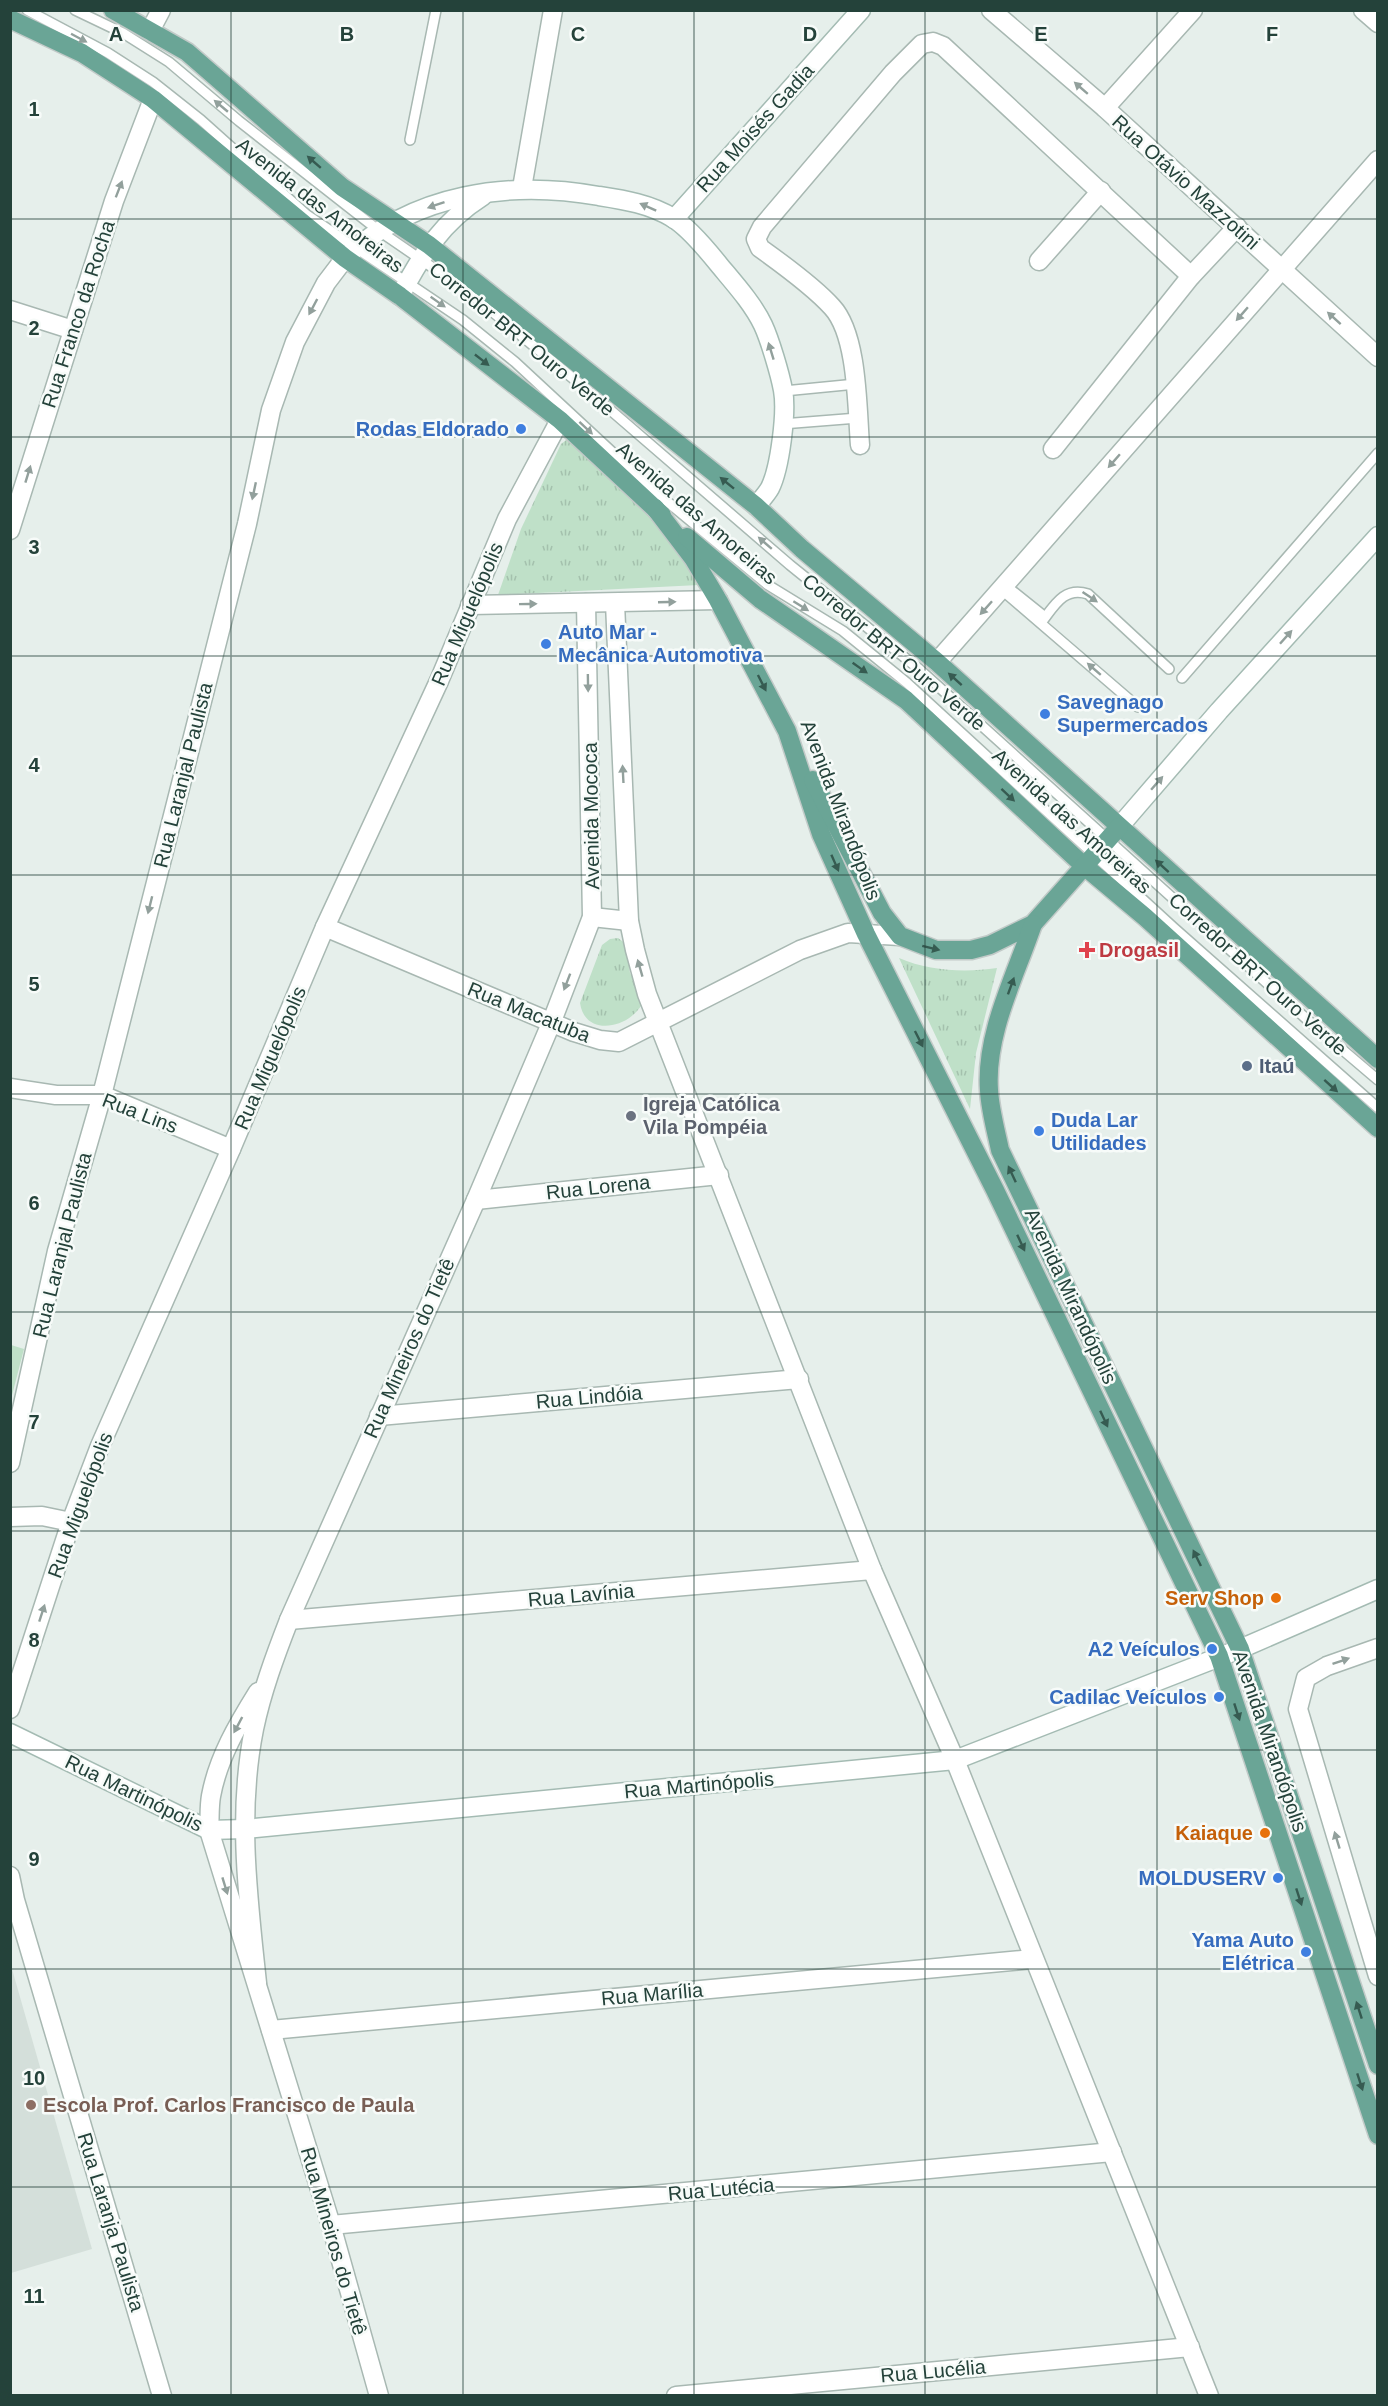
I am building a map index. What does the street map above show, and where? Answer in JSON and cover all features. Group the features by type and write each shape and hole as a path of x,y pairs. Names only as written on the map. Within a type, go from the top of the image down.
{"main road":[{"name":"Avenida das Amoreiras","path":"113,10 187,52 342,187 395,221 424,252 756,506 802,549 937,662 1113,833 1377,1059"},
{"name":"Avenida das Amoreiras","path":"10,20 82,53 153,99 350,253 404,288 560,420 705,554 760,599 906,700 1088,860 1145,917 1377,1128"},
{"name":"Avenida Mirandópolis","path":"655,508 693,558 718,600 787,731 821,834 866,934 995,1190 1219,1656 1377,2135"},
{"path":"787,731 882,914 900,936 936,950 971,950 990,945 1033,924 1113,833"},
{"name":"Avenida Mirandópolis","path":"1033,924 999,1017 990,1060 988,1090 1000,1150 1240,1649 1377,2065"}],"street":[{"path":"150,31 161,10"},
{"path":"522,188 553,10"},
{"name":"Rua Moisés Gadia","path":"674,219 861,10"},
{"name":"Rua Otávio Mazzotini","path":"991,10 1105,108 1377,357"},
{"path":"1105,108 1193,10"},
{"path":"1364,10 1377,24"},
{"path":"860,445 856,384 850,341 833,308 760,248 756,239 762,227 893,73 922,44 933,42 943,46 1191,276"},
{"name":"Rua Franco da Rocha","path":"10,530 114,201 153,99"},
{"path":"937,662 1377,160"},
{"name":"Rua Laranjal Paulista","path":"10,1462 57,1251 102,1095 247,524 271,410 295,342 326,283 350,253 378,230 440,203 492,191 522,188 570,191 639,203 674,219 709,253 763,325 784,391 779,461 770,488 756,506"},
{"name":"Rua Laranjal Paulista","path":"404,288 424,252 455,217 492,191"},
{"path":"1040,261 1101,192"},
{"path":"1053,449 1191,276 1237,227"},
{"path":"10,310 73,330"},
{"name":"Rua Miguelópolis","path":"10,1709 71,1522 100,1446 231,1149 325,927 439,681 507,519 560,420"},
{"path":"1113,833 1219,711 1377,536"},
{"path":"470,605 718,600"},
{"name":"Avenida Mococa","path":"552,1021 592,917 586,603"},
{"name":"Avenida Mococa","path":"615,603 629,921 635,950 658,1023 872,1570 955,1760 1209,2396"},
{"path":"592,917 629,921"},
{"name":"Rua Macatuba","path":"325,927 600,1040 620,1042 800,950 848,933 900,936"},
{"name":"Rua Mineiros do Tietê","path":"257,1983 246,1878 247,1773 254,1729 268,1675 289,1620 476,1200 552,1021"},
{"name":"Rua Lins","path":"10,1088 56,1095 102,1095 231,1149"},
{"name":"Rua Lorena","path":"476,1200 719,1175"},
{"name":"Rua Lindóia","path":"379,1416 799,1379"},
{"path":"10,1517 42,1516 71,1522"},
{"name":"Rua Lavínia","path":"289,1620 872,1570"},
{"name":"Rua Martinópolis","path":"10,1733 209,1830 245,1829 955,1760 1240,1649 1377,1589"},
{"name":"Avenida Mirandópolis","path":"1377,1648 1327,1666 1306,1678 1298,1709 1377,1976"},
{"name":"Rua Mineiros do Tietê","path":"268,1675 239,1723 223,1759 211,1796 209,1830 330,2225 379,2396"},
{"name":"Rua Laranja Paulista","path":"10,1876 15,1900 162,2396"},
{"name":"Rua Marília","path":"271,2030 1033,1959"},
{"name":"Rua Lutécia","path":"330,2225 1112,2152"},
{"name":"Rua Lucélia","path":"676,2396 1190,2347"}],"lane":[{"path":"27,10 108,53 153,82 201,120 350,253"},
{"name":"Corredor BRT Ouro Verde","path":"75,10 123,33 169,62 239,121 378,230 424,252 790,565 919,669 1113,833 1311,1023 1377,1080"},
{"path":"410,140 436,10"},
{"name":"Corredor BRT Ouro Verde","path":"404,288 463,320 514,362 652,489 768,585 843,631 907,683 1088,860 1377,1108"},
{"path":"784,391 856,384"},
{"path":"782,424 858,418"},
{"path":"1182,678 1377,453"},
{"path":"1004,588 1043,620 1138,707"},
{"path":"1043,620 1061,595 1079,591 1088,594 1169,669"}],"shaded area":[{"name":"Escola Prof. Carlos Francisco de Paula","path":"10,1962 92,2249 11,2273 10,2273"}],"green space":[{"path":"569,438 663,521 699,585 498,595 521,529 561,444"},
{"path":"618,938 626,944 630,973 644,1000 638,1010 620,1023 610,1026 600,1025 591,1022 584,1014 580,1003 602,945 610,939"},
{"path":"899,958 922,966 947,970 997,968 976,1053 970,1109"},
{"path":"10,1345 24,1349 11,1399"}],"place":[{"name":"Rodas Eldorado","path":"521,429"},
{"name":"Auto Mar - Mecânica Automotiva","path":"546,644"},
{"name":"Savegnago Supermercados","path":"1045,714"},
{"name":"Drogasil","path":"1087,950"},
{"name":"Itaú","path":"1247,1066"},
{"name":"Igreja Católica Vila Pompéia","path":"631,1116"},
{"name":"Duda Lar Utilidades","path":"1039,1131"},
{"name":"Serv Shop","path":"1276,1598"},
{"name":"A2 Veículos","path":"1212,1649"},
{"name":"Cadilac Veículos","path":"1219,1697"},
{"name":"Kaiaque","path":"1265,1833"},
{"name":"MOLDUSERV","path":"1278,1878"},
{"name":"Yama Auto Elétrica","path":"1306,1952"},
{"name":"Escola Prof. Carlos Francisco de Paula","path":"31,2105"}]}
